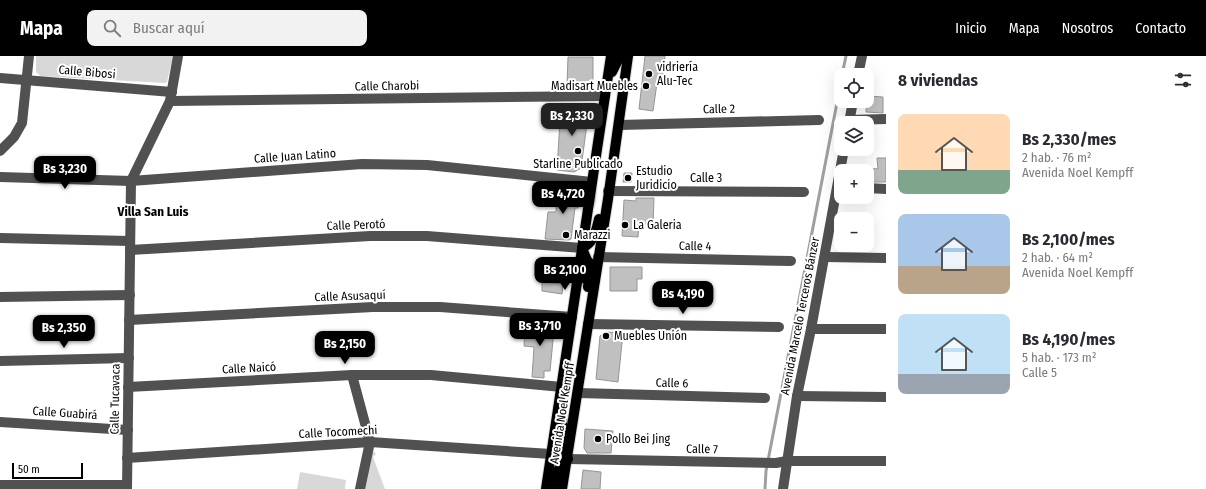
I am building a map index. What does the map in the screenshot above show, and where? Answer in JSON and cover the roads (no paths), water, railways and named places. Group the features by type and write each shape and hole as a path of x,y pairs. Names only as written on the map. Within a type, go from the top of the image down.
{"main road":[{"name":"Avenida Noel Kempff","path":"546,489 611,56"},
{"path":"605,93 620,56"},
{"name":"Avenida Noel Kempff","path":"562,489 568,459 619,125 628,56"},
{"path":"590,314 586,304 590,268 582,248 588,246 593,238 608,195"},
{"path":"552,489 558,469 568,459 563,448 563,420 560,402"}],"street":[{"path":"0,151 14,137 22,123 29,56"},
{"name":"Calle Tucavaca","path":"127,487 131,181 171,97 178,56"},
{"path":"859,68 862,56"},
{"name":"Calle Bibosi","path":"0,78 171,97"},
{"name":"Calle Charobi","path":"171,97 605,93"},
{"path":"874,120 886,119"},
{"name":"Calle 2","path":"619,125 819,120"},
{"name":"Calle Juan Latino","path":"0,177 131,181 362,164 427,165 592,182"},
{"path":"874,188 886,189"},
{"name":"Calle 3","path":"608,195 804,192"},
{"name":"Avenida Marcelo Terceros Bánzer","path":"783,489 797,396 836,204"},
{"name":"Calle Perotó","path":"0,238 130,246 370,236 427,236 582,248"},
{"name":"Calle 4","path":"598,257 791,260"},
{"path":"825,257 886,258"},
{"path":"0,297 130,295"},
{"name":"Calle Asusaquí","path":"129,320 373,307 440,307 572,317"},
{"path":"588,324 779,327"},
{"path":"811,329 886,329"},
{"path":"0,361 129,358"},
{"path":"352,375 370,442 360,489"},
{"name":"Calle Naicó","path":"128,387 352,375 430,376 562,387"},
{"name":"Calle 6","path":"578,393 765,398"},
{"path":"797,396 886,396"},
{"name":"Calle Guabirá","path":"0,422 128,430"},
{"name":"Calle Tocomechi","path":"127,458 370,442 551,454"},
{"name":"Calle 7","path":"568,459 758,463 776,463 787,461 886,461"},
{"path":"0,485 127,487"}],"waterway":[{"path":"843,68 846,56"},
{"path":"765,489 766,471 836,108"}],"place":[{"name":"vidriería Alu-Tec","path":"649,74"},
{"name":"Madisart Muebles","path":"646,86"},
{"name":"Starline Publicado","path":"578,151"},
{"name":"Estudio Juridicio","path":"628,178"},
{"name":"La Galeria","path":"625,225"},
{"name":"Marazzi","path":"566,235"},
{"name":"Muebles Unión","path":"606,336"},
{"name":"Pollo Bei Jing","path":"598,439"}],"district":[{"name":"Villa San Luis","path":"153,211"}]}
